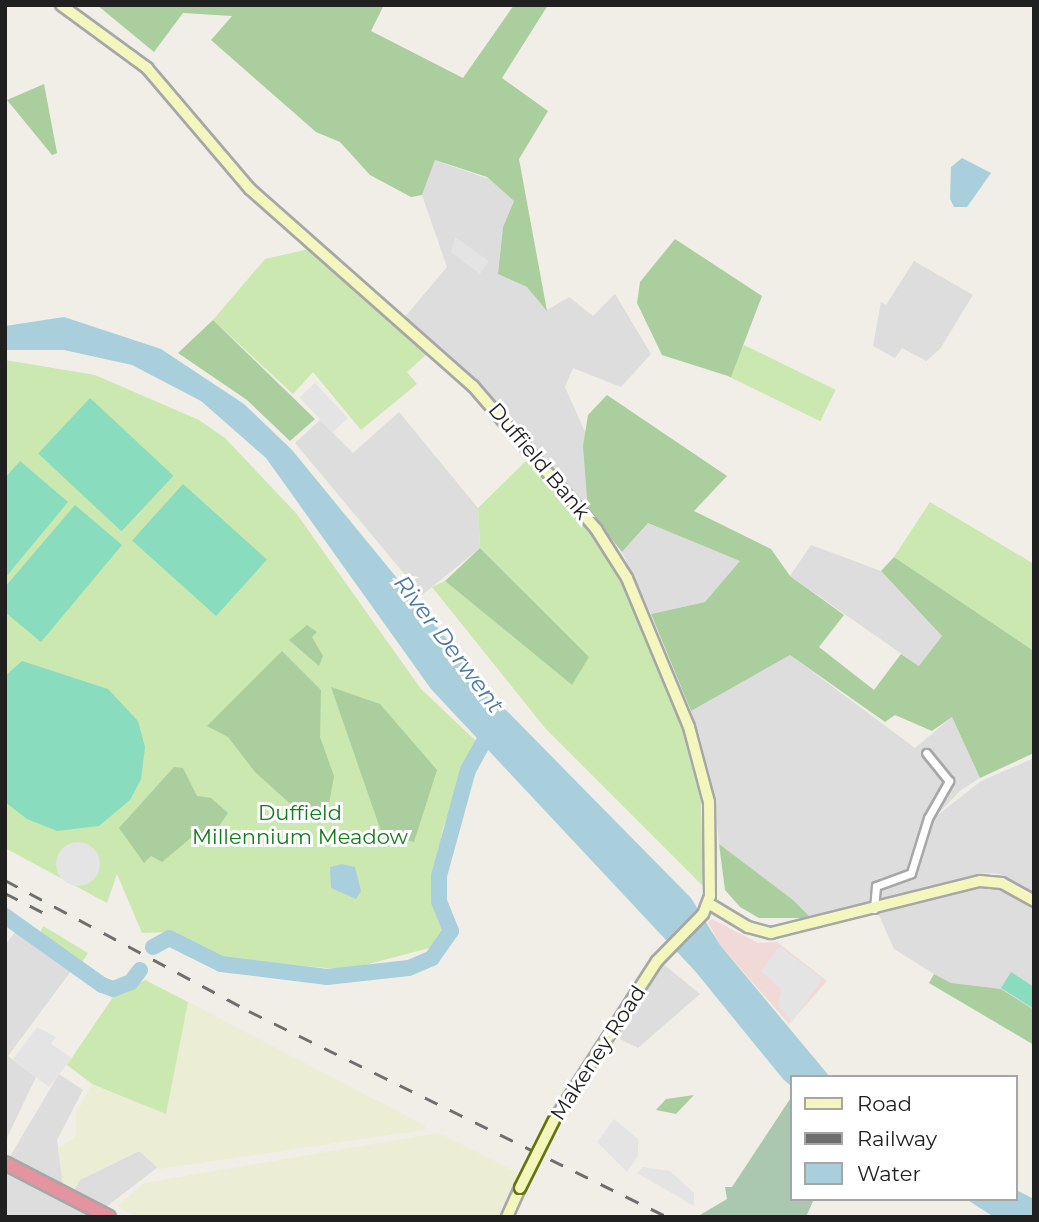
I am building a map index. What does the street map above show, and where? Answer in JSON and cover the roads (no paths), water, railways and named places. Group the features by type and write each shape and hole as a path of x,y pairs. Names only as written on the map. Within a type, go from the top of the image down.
{"highway":[{"path":"5,1163 109,1217"}],"street":[{"name":"Duffield Bank","path":"61,5 147,68 250,189 473,386 596,529 627,578 689,727 709,802 708,903"},
{"path":"874,909 876,886 911,873 928,818 949,781 926,753"},
{"path":"708,903 748,927 771,933 985,880 1002,883 1034,901"},
{"name":"Makeney Road","path":"507,1217 554,1120 661,956 703,914 708,903"}],"water":[{"path":"962,158 991,173 967,207 954,207 950,199 951,167"},
{"name":"River Derwent","path":"64,317 161,349 244,404 292,450 501,705 691,898 720,945 828,1075 790,1075 790,1085 783,1079 695,971 431,689 266,458 201,401 132,365 64,350 5,350 5,326"},
{"path":"342,864 355,867 361,891 356,899 331,888 330,867"},
{"path":"1018,1191 1034,1199 1034,1217 994,1217 969,1201 1018,1201"}],"waterway":[{"path":"153,947 169,938 221,964 327,977 409,968 432,958 451,931 439,901 439,876 468,770 488,734"},
{"path":"5,916 102,985 113,989 131,982 140,970"}],"railway":[{"path":"5,880 249,1011 668,1217"},
{"path":"5,893 46,914"}],"park label":[{"name":"Duffield Millennium Meadow","path":"300,825"}]}
